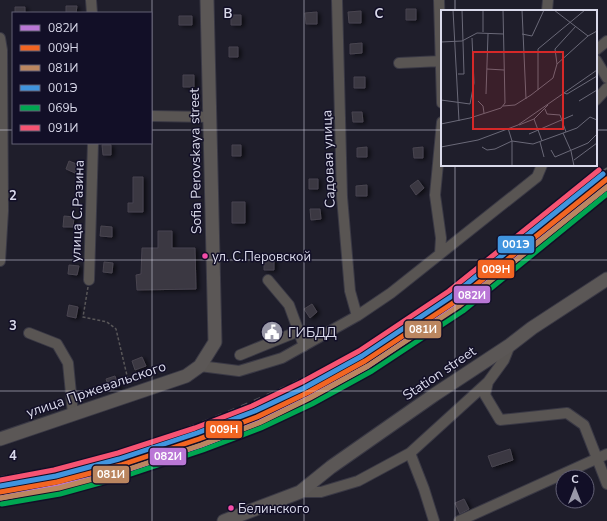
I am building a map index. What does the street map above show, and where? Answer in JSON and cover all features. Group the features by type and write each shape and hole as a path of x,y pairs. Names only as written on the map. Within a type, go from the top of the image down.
{"main road":[{"name":"Sofia Perovskaya street","path":"200,366 215,342 207,0"},
{"name":"Station street","path":"296,494 331,466 532,328 607,279"},
{"name":"улица Пржевальского","path":"0,439 186,376 200,366"},
{"path":"224,521 237,519 296,494"}],"street":[{"path":"91,0 92,12"},
{"name":"Садовая улица","path":"337,0 342,197 350,291 357,316"},
{"path":"399,63 441,60 439,0"},
{"path":"547,10 548,0"},
{"path":"0,38 2,50 3,196 0,260"},
{"path":"597,49 607,41"},
{"path":"597,62 607,78"},
{"path":"597,99 607,88"},
{"path":"152,116 210,117"},
{"path":"440,254 440,238 435,195 441,132"},
{"name":"улица С.Разина","path":"89,280 93,144"},
{"path":"200,366 239,371 282,358 357,316 391,293 537,177 542,166"},
{"path":"268,280 289,305 304,346"},
{"path":"240,355 298,331"},
{"path":"29,332 57,344 68,363 73,414"},
{"path":"296,494 321,492 358,481 410,453 488,382 504,360 510,344"},
{"path":"488,382 484,395 500,420 567,413 584,425 607,484"},
{"path":"410,453 424,489 434,521"},
{"path":"459,521 607,454"}],"path":[{"path":"89,280 84,317 107,322 116,329 132,394"}],"building":[{"path":"66,6 77,6 76,12 66,12"},
{"path":"15,7 25,7 25,12 15,12"},
{"path":"406,9 416,9 416,20 406,20"},
{"path":"361,11 361,23 349,23 348,12"},
{"path":"317,12 317,24 306,24 305,13"},
{"path":"231,15 241,15 241,25 231,25"},
{"path":"179,16 192,16 192,25 179,25"},
{"path":"362,43 362,53 350,54 350,44"},
{"path":"229,47 238,47 238,57 229,57"},
{"path":"183,75 194,75 194,87 183,87"},
{"path":"354,77 365,77 365,88 354,88"},
{"path":"352,112 362,112 363,122 353,122"},
{"path":"102,145 111,145 111,155 103,155"},
{"path":"232,145 241,145 241,156 232,156"},
{"path":"367,147 367,157 357,157 357,148"},
{"path":"423,147 423,158 414,158 413,148"},
{"path":"69,161 79,165 75,173 66,169"},
{"path":"133,177 143,177 143,212 128,212 128,203 133,203"},
{"path":"309,179 318,179 318,189 309,189"},
{"path":"418,180 424,188 416,195 410,186"},
{"path":"367,185 367,196 356,196 356,186"},
{"path":"232,202 245,202 245,223 232,223"},
{"path":"310,209 320,209 321,219 311,220"},
{"path":"64,216 74,217 73,227 63,227"},
{"path":"101,226 112,227 112,237 100,236"},
{"path":"158,231 172,231 172,248 195,248 196,289 137,290 136,275 141,274 142,248 158,248"},
{"path":"264,258 274,258 274,270 264,270"},
{"path":"104,262 113,263 112,273 103,272"},
{"path":"69,265 79,266 77,275 68,274"},
{"path":"312,304 317,312 310,318 304,309"},
{"path":"69,305 78,307 76,318 67,316"},
{"path":"142,357 146,366 135,370 132,361"},
{"path":"115,376 119,387 110,390 106,379"},
{"path":"510,449 513,460 492,467 488,456"},
{"path":"464,499 469,509 460,514 455,503"}],"railway":[{"path":"0,477 60,466 120,451 171,434 220,415 318,371 379,337 447,293 607,168"}],"transit line":[{"name":"091И","path":"0,480 54,470 118,453 195,428 252,406 302,382 359,351 449,291 599,170"},
{"name":"001Э","path":"0,486 56,476 119,459 197,433 255,411 304,388 362,356 452,296 603,174"},
{"name":"009Н","path":"0,492 57,482 121,465 199,439 257,417 307,393 365,361 456,301 607,179"},
{"name":"082И","path":"0,498 57,487 124,471 202,445 260,422 309,398 368,366 459,305 607,187"},
{"name":"081И","path":"1,498 59,488 123,471 201,445 259,423 310,398 368,366 459,306 607,187"},
{"name":"069Ь","path":"2,504 60,494 125,476 203,450 261,428 312,404 372,371 463,311 607,194"}],"place":[{"name":"ул. С.Перовской","path":"205,256"},
{"name":"ГИБДД","path":"272,332"},
{"name":"Белинского","path":"231,508"}]}
